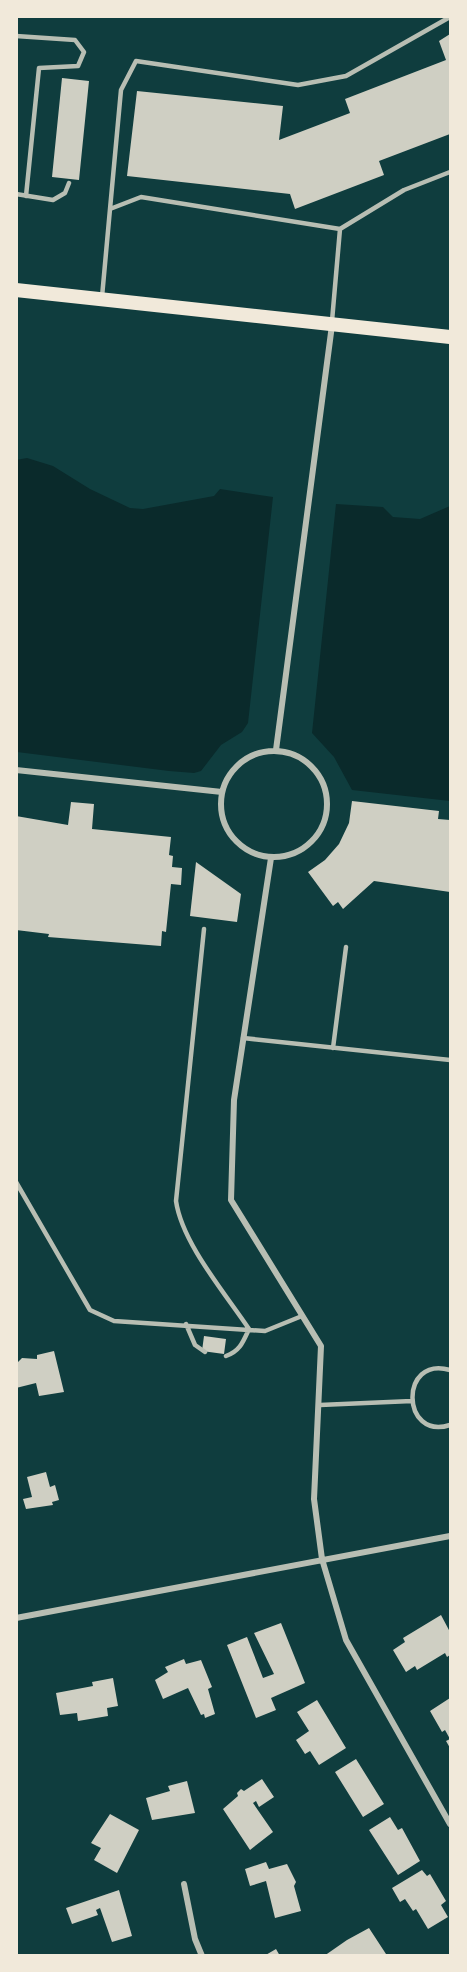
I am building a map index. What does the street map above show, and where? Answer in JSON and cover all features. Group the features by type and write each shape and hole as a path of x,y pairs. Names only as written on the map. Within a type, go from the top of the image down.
{"main road":[{"path":"16,291 450,337"}],"street":[{"path":"276,750 332,324"},
{"path":"276,750 293,754 313,768 326,790 328,807 324,823 316,838 303,849 288,856 271,858 253,853 238,843 227,828 221,810 222,792 229,775 242,761 258,753 276,750"},
{"path":"16,771 222,792"},
{"path":"271,858 234,1100 231,1200 321,1346 314,1499 322,1559 346,1640 450,1824"},
{"path":"16,1618 450,1536"},
{"path":"184,1884 195,1939 202,1956"}],"lane":[{"path":"101,300 121,90 136,61 298,85 346,76 450,17"},
{"path":"16,36 75,40 84,52 78,66 39,68 26,196"},
{"path":"110,208 141,197 340,229 404,190 450,172"},
{"path":"16,194 53,200 65,193 69,183"},
{"path":"332,324 340,229"},
{"path":"204,929 176,1201 178,1213 187,1233 249,1329"},
{"path":"333,1048 346,947"},
{"path":"243,1038 450,1060"},
{"path":"16,1182 90,1310 114,1321 265,1330 302,1316"},
{"path":"186,1324 195,1345 205,1352"},
{"path":"226,1356 237,1352 249,1329"},
{"path":"450,1370 436,1368 420,1376 415,1383 412,1401 414,1410 427,1424 450,1425"},
{"path":"320,1406 412,1401"}],"water":[{"path":"27,458 53,466 90,489 130,508 143,509 214,496 220,489 273,497 248,723 242,732 221,745 201,771 194,773 169,771 17,752 16,460"},
{"path":"336,504 383,507 393,517 420,519 450,506 450,801 352,790 334,757 312,733"}],"building":[{"path":"450,34 450,134 379,161 384,175 295,209 290,194 127,176 137,91 283,106 279,140 350,113 345,99 446,60 439,41"},
{"path":"62,78 89,81 79,180 52,177"},
{"path":"352,801 439,811 438,819 450,820 450,892 374,881 343,909 338,902 333,906 308,872 325,860 339,844 349,823"},
{"path":"71,802 94,804 92,829 171,837 169,855 173,856 172,867 182,868 181,885 171,884 166,932 162,931 161,946 48,937 49,934 16,930 16,816 68,825"},
{"path":"196,862 241,894 237,922 190,916"},
{"path":"204,1336 226,1339 224,1354 202,1351"},
{"path":"54,1351 64,1392 39,1396 36,1383 16,1388 16,1364 22,1358 37,1359 37,1355"},
{"path":"46,1472 50,1487 55,1485 59,1500 52,1502 53,1505 26,1509 23,1499 32,1497 27,1477"},
{"path":"441,1615 450,1632 450,1655 447,1657 445,1653 417,1670 415,1666 406,1672 393,1650 405,1642 403,1638"},
{"path":"281,1623 305,1683 271,1698 276,1710 256,1718 227,1645 247,1637 263,1678 274,1674 254,1633"},
{"path":"184,1659 186,1664 201,1660 212,1687 208,1689 215,1714 205,1718 204,1714 201,1715 188,1688 163,1699 155,1680 168,1672 165,1667"},
{"path":"113,1678 118,1706 107,1708 108,1716 78,1721 77,1713 60,1715 56,1693 93,1686 92,1682"},
{"path":"450,1698 450,1739 445,1730 442,1732 430,1711"},
{"path":"317,1700 346,1748 319,1765 310,1751 305,1754 296,1740 309,1731 297,1712"},
{"path":"356,1759 384,1804 363,1817 335,1772"},
{"path":"262,1779 274,1797 259,1807 256,1801 253,1803 273,1832 250,1850 223,1809 238,1796 237,1793 241,1789 244,1791"},
{"path":"187,1781 195,1813 152,1820 146,1798 170,1791 168,1786"},
{"path":"110,1814 139,1830 117,1873 94,1860 101,1848 91,1843"},
{"path":"390,1817 398,1830 402,1828 420,1861 398,1875 369,1830"},
{"path":"266,1862 269,1869 287,1864 296,1882 294,1886 301,1911 275,1918 266,1881 250,1886 245,1869"},
{"path":"422,1870 427,1876 430,1874 446,1901 441,1905 448,1917 428,1929 416,1909 413,1911 405,1899 400,1902 392,1888"},
{"path":"119,1890 132,1936 112,1942 100,1908 96,1910 98,1915 72,1924 66,1908"},
{"path":"369,1928 386,1954 324,1956 347,1940"},
{"path":"276,1949 280,1956 264,1956"}]}
